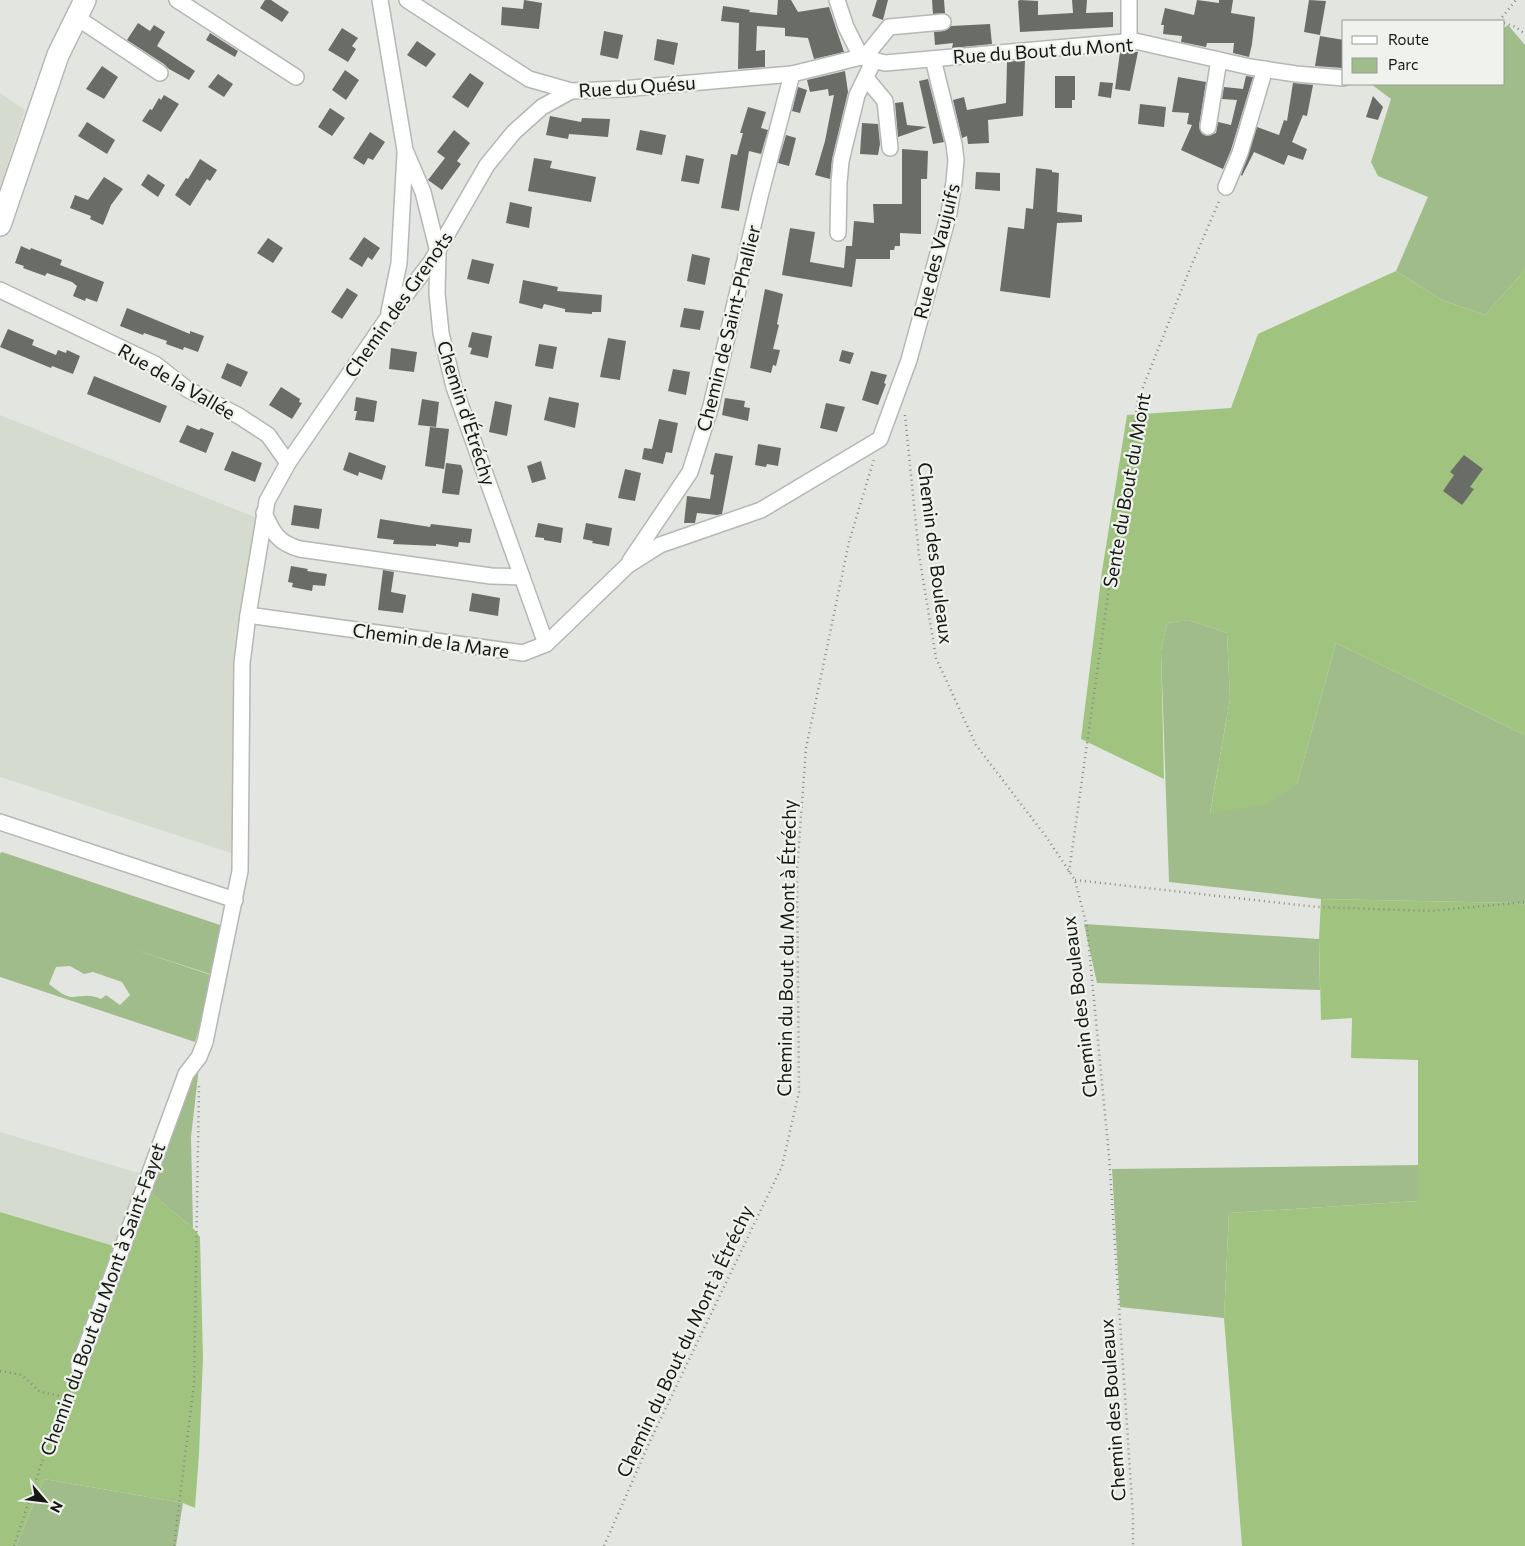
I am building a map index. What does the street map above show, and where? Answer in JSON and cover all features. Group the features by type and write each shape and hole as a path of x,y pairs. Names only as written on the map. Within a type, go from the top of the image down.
{"main road":[{"path":"0,225 58,55 80,9"}],"street":[{"path":"177,0 296,77"},
{"name":"Chemin d'Étréchy","path":"380,0 405,150 423,192 438,252 437,293 441,333 454,388 546,644"},
{"name":"Rue du Quésu","path":"407,0 529,79 572,91 622,89 792,74 866,58"},
{"path":"837,0 846,26 866,58 866,78 857,95 841,160 838,233"},
{"path":"1129,0 1130,42"},
{"path":"80,9 160,73"},
{"path":"866,58 889,26 943,22"},
{"name":"Rue du Bout du Mont","path":"866,58 885,63 1135,41 1265,69 1342,78"},
{"name":"Rue des Vaujuifs","path":"880,439 909,360 949,213 954,182 956,160 954,144 932,59"},
{"path":"1208,127 1219,60"},
{"path":"1226,186 1240,153 1265,69"},
{"name":"Chemin de Saint-Phallier","path":"627,566 690,472 711,406 760,196 792,74"},
{"path":"866,78 885,101 890,148"},
{"name":"Chemin des Grenots","path":"235,900 240,871 242,663 267,502 288,463 388,319 438,252 487,165 514,132 542,107 572,91"},
{"path":"388,319 399,263 405,150"},
{"name":"Rue de la Vallée","path":"0,290 155,364 187,389 239,416 268,435 288,463"},
{"name":"Chemin de la Mare","path":"248,615 524,653 546,644 627,566 660,545 761,510 880,439"},
{"path":"264,513 278,538 288,546 300,549 491,576 522,577"},
{"path":"0,822 235,900"},
{"name":"Chemin du Bout du Mont à Saint-Fayet","path":"79,1366 186,1074 199,1057 205,1042 235,900"}],"path":[{"path":"1500,20 1516,0"},
{"path":"1505,23 1516,27 1525,34"},
{"name":"Sente du Bout du Mont","path":"1069,872 1112,566 1138,400 1189,270 1226,186"},
{"name":"Chemin des Bouleaux","path":"898,389 906,418 919,555 936,658 976,745 1047,838 1075,880 1087,927 1106,1127 1133,1516 1133,1546"},
{"name":"Chemin du Bout du Mont à Étréchy","path":"604,1546 650,1440 782,1166 799,1092 797,871 806,748 849,542 880,439"},
{"path":"1075,880 1317,908 1432,910 1525,902"},
{"path":"174,1546 194,1384 199,1085"},
{"name":"Chemin du Bout du Mont à Saint-Fayet","path":"14,1546 44,1456 79,1366"},
{"path":"0,1371 22,1375 40,1392 67,1397"}],"shaded area":[{"path":"0,93 25,110 0,187"},
{"path":"0,415 257,518 249,623 249,795 237,855 0,777"},
{"path":"0,1132 146,1175 114,1246 0,1212"}],"green space":[{"path":"1508,25 1525,45 1525,270 1485,315 1442,300 1396,271 1428,197 1378,176 1371,162 1391,99 1372,85 1505,85 1505,27"},
{"path":"1525,270 1525,735 1336,643 1297,784 1264,805 1210,814 1230,699 1227,633 1189,620 1167,623 1161,651 1164,779 1081,739 1102,571 1127,415 1231,408 1258,334 1396,271 1442,300 1485,315"},
{"path":"1189,620 1227,633 1230,699 1210,813 1297,784 1336,643 1525,735 1525,905 1516,903 1321,899 1169,882 1161,651 1167,623"},
{"path":"2,852 226,927 216,976 127,947 214,976 195,1042 0,977 0,854","holes":["70,966 84,974 93,972 122,982 130,995 120,1005 106,995 101,999 91,996 66,996 49,984 56,967"]},
{"path":"1321,899 1516,903 1525,905 1525,1546 1242,1546 1224,1318 1229,1213 1418,1201 1418,1060 1351,1058 1352,1018 1321,1020 1319,939"},
{"path":"1084,924 1319,939 1320,990 1097,983"},
{"path":"201,1049 191,1137 193,1228 147,1190"},
{"path":"1418,1165 1418,1201 1229,1213 1224,1318 1120,1307 1112,1169"},
{"path":"147,1190 193,1228 200,1237 203,1358 195,1508 183,1503 44,1479 16,1546 0,1546 0,1212 114,1246"},
{"path":"44,1479 183,1503 176,1546 16,1546"}],"building":[{"path":"265,0 271,0 289,12 282,22 260,8"},
{"path":"524,0 542,3 539,29 501,25 502,7 523,9"},
{"path":"778,0 791,0 798,12 829,7 844,52 814,59 808,38 785,36 785,28 757,26 756,51 765,50 765,67 738,69 739,23 721,21 723,6 750,10 749,12 777,15"},
{"path":"877,0 888,0 883,20 872,16"},
{"path":"932,0 944,0 945,13 933,14"},
{"path":"1072,0 1087,0 1086,13 1113,12 1113,27 1020,32 1018,1 1038,1 1038,15 1073,13"},
{"path":"1197,0 1219,3 1219,0 1233,0 1231,13 1255,17 1249,57 1233,53 1234,43 1207,43 1206,47 1181,42 1182,36 1163,34 1164,25 1161,25 1165,8 1194,15"},
{"path":"1309,0 1326,1 1320,35 1304,32"},
{"path":"138,23 150,31 154,25 165,32 157,46 195,71 189,80 169,69 127,40"},
{"path":"990,24 992,44 952,48 953,43 935,45 934,32 944,31 951,26"},
{"path":"342,28 358,38 352,46 356,49 348,62 328,50"},
{"path":"604,31 623,35 618,59 600,55"},
{"path":"210,33 238,51 235,57 206,40"},
{"path":"1320,36 1342,40 1342,68 1315,66"},
{"path":"657,39 678,43 674,65 654,60"},
{"path":"417,41 436,54 426,67 407,55"},
{"path":"1120,52 1138,52 1130,91 1115,89"},
{"path":"1025,60 1023,116 988,120 989,143 968,144 967,136 962,138 953,100 964,97 967,110 1006,103 1007,62"},
{"path":"102,66 118,77 104,99 86,89"},
{"path":"345,70 359,80 346,100 332,90"},
{"path":"845,71 848,92 832,159 830,179 815,175 825,141 834,95 829,96 828,89 810,92 807,80"},
{"path":"470,73 484,83 468,108 452,97"},
{"path":"218,74 233,84 224,97 208,87"},
{"path":"1055,76 1075,76 1075,100 1072,100 1072,108 1055,108"},
{"path":"1246,76 1253,77 1231,150 1223,169 1181,150 1192,125 1187,124 1189,113 1172,112 1178,77 1206,82 1199,126 1202,134 1207,136 1216,133 1218,122 1231,125 1237,100 1222,99 1224,87 1243,89"},
{"path":"928,79 944,142 933,144 919,81"},
{"path":"1100,82 1113,83 1111,98 1098,96"},
{"path":"1293,83 1313,85 1307,116 1303,115 1292,142 1307,149 1303,160 1288,155 1284,165 1254,152 1242,176 1257,127 1279,135 1284,120 1287,121"},
{"path":"798,87 807,90 800,113 792,111"},
{"path":"164,95 179,104 161,132 142,121 150,109 152,110 159,98 161,100"},
{"path":"1373,96 1383,107 1378,120 1366,117"},
{"path":"903,102 907,125 927,127 898,137 895,103"},
{"path":"1140,104 1166,107 1164,127 1138,124"},
{"path":"748,107 766,112 761,128 768,130 761,154 749,151 739,211 721,208 731,154 737,155 743,133 740,133"},
{"path":"330,108 345,118 332,136 318,127"},
{"path":"550,116 581,122 582,118 610,119 608,137 569,134 568,139 546,135"},
{"path":"87,122 115,140 107,154 78,136"},
{"path":"862,123 878,124 880,144 878,155 860,154"},
{"path":"454,130 470,143 457,161 461,164 442,190 428,180 445,158 437,152"},
{"path":"640,130 666,135 662,155 636,150"},
{"path":"370,132 385,142 373,160 368,158 364,165 353,158"},
{"path":"786,135 796,138 789,166 778,163"},
{"path":"902,149 928,151 927,179 921,179 921,234 900,233 900,246 895,246 894,250 890,250 890,259 856,259 852,287 782,275 790,228 815,232 810,262 844,268 846,246 852,246 854,221 874,223 873,204 902,204"},
{"path":"686,155 704,159 699,184 681,181"},
{"path":"534,158 552,161 550,168 596,177 591,202 528,191"},
{"path":"200,159 217,170 210,181 207,179 190,206 175,195 186,178 188,179"},
{"path":"1036,168 1059,173 1057,212 1082,215 1082,222 1057,223 1050,298 1000,291 1008,227 1024,229 1026,208 1033,209"},
{"path":"976,172 1000,173 1000,191 975,189"},
{"path":"148,174 165,185 158,197 141,185"},
{"path":"104,177 123,189 111,205 103,225 90,219 91,216 70,208 75,195 88,200"},
{"path":"510,202 532,207 529,228 506,223"},
{"path":"364,237 380,248 372,260 368,257 362,267 349,259"},
{"path":"268,238 283,248 273,263 257,253"},
{"path":"21,246 62,260 60,265 104,282 97,302 86,298 85,301 73,296 77,286 72,282 47,273 45,276 15,263"},
{"path":"692,254 710,258 705,285 687,281"},
{"path":"472,259 494,264 489,284 467,279"},
{"path":"523,280 558,287 557,291 602,295 601,312 592,312 592,314 565,312 565,309 544,304 542,309 519,303"},
{"path":"347,288 358,295 342,319 331,312"},
{"path":"765,289 783,294 777,324 779,325 773,349 780,350 776,366 773,365 771,373 750,368"},
{"path":"127,308 190,334 190,331 204,336 198,352 184,347 183,350 166,344 167,341 144,333 143,335 120,326"},
{"path":"684,308 704,311 700,330 680,327"},
{"path":"8,329 34,340 32,345 56,355 58,350 66,353 67,350 80,356 73,374 52,366 51,368 0,347"},
{"path":"472,332 492,336 488,358 470,354 472,348 468,347"},
{"path":"608,338 626,341 620,380 600,377"},
{"path":"539,344 557,347 553,369 535,366"},
{"path":"391,348 417,352 414,372 389,369"},
{"path":"842,350 854,353 850,364 839,361"},
{"path":"227,363 248,372 241,387 221,378"},
{"path":"673,369 690,372 686,395 668,391"},
{"path":"871,371 887,375 884,383 886,384 878,405 862,400"},
{"path":"94,376 167,406 160,423 87,394"},
{"path":"281,387 300,399 299,402 302,403 292,419 269,405"},
{"path":"356,397 377,401 374,422 355,420 357,411 354,411"},
{"path":"549,397 579,403 575,428 544,420"},
{"path":"725,398 745,401 744,407 750,408 748,421 722,415"},
{"path":"422,399 439,402 436,427 418,425"},
{"path":"495,401 512,405 507,436 489,432"},
{"path":"826,403 845,407 837,432 820,428"},
{"path":"659,419 678,423 672,453 666,452 663,464 642,459 644,448 652,449"},
{"path":"187,425 214,433 206,453 179,442"},
{"path":"430,427 449,429 444,469 425,466"},
{"path":"758,444 781,448 778,466 767,464 766,467 755,465"},
{"path":"232,451 262,463 255,482 224,470"},
{"path":"349,452 386,466 382,480 359,472 358,476 343,470"},
{"path":"715,453 733,456 722,514 697,513 695,523 684,523 687,496 710,499 714,475 710,474"},
{"path":"1464,455 1483,469 1470,487 1474,489 1462,505 1443,491 1454,475 1450,472"},
{"path":"541,461 546,479 532,483 527,466"},
{"path":"446,463 461,465 463,471 459,495 442,493"},
{"path":"625,469 641,473 635,501 618,498"},
{"path":"294,505 322,509 319,529 291,525"},
{"path":"380,519 430,527 431,524 472,529 470,543 459,542 458,547 436,544 436,546 393,544 394,540 377,538"},
{"path":"538,523 563,528 561,543 535,537"},
{"path":"586,523 612,528 609,546 592,543 593,541 583,539"},
{"path":"291,566 327,574 325,586 313,585 312,591 292,587 293,583 288,582"},
{"path":"383,570 394,572 391,592 406,595 403,613 378,610"},
{"path":"472,593 500,598 498,616 469,611"}]}
